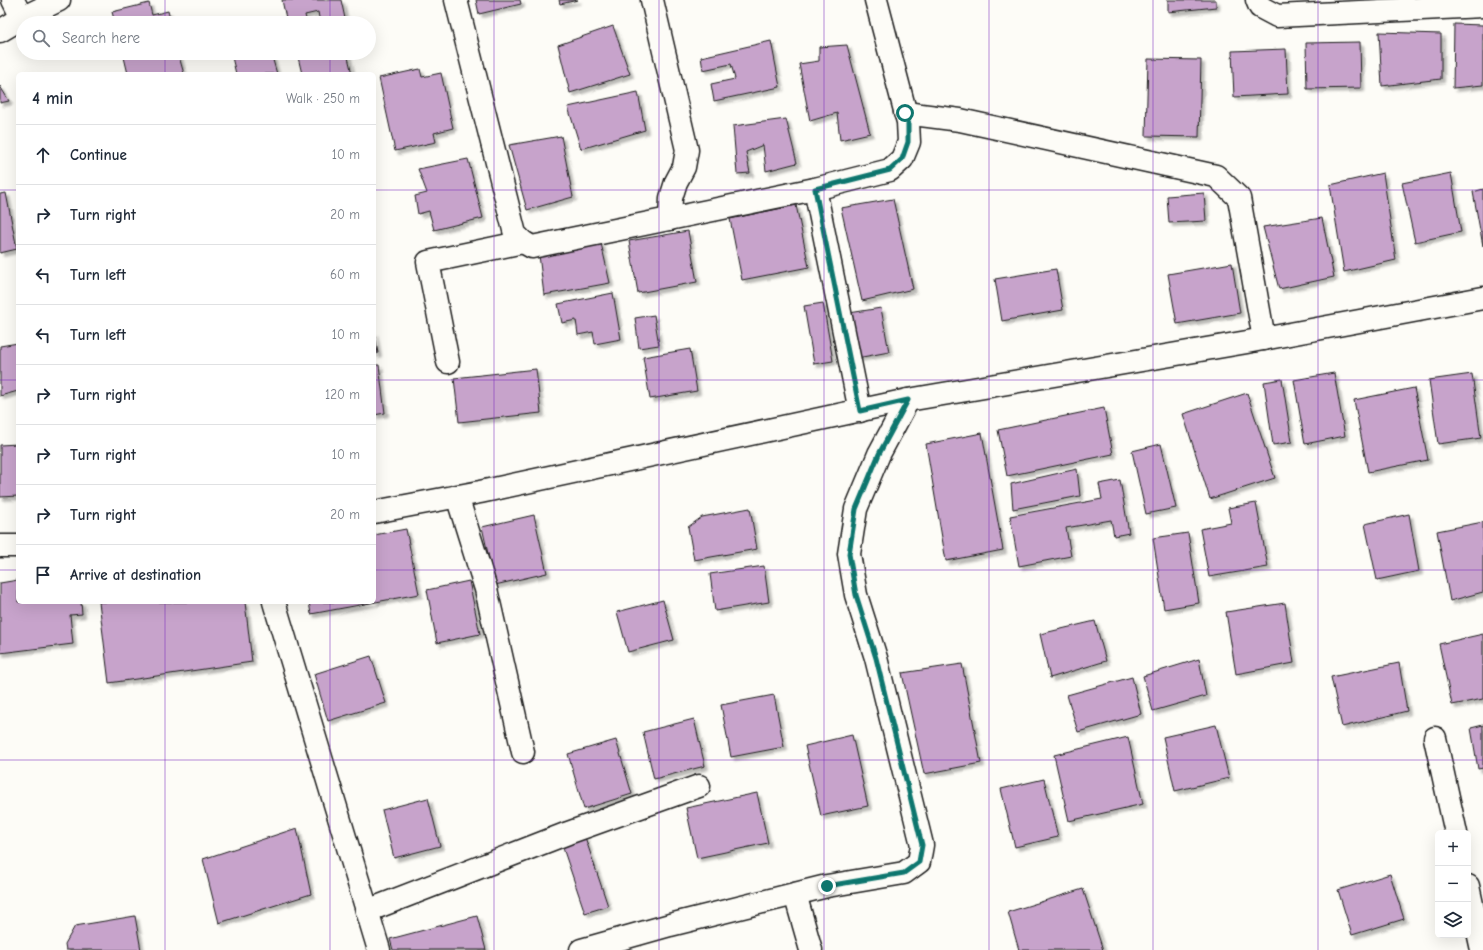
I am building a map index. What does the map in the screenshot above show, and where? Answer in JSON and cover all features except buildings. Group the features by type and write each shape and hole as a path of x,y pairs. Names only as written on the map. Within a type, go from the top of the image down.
{"street":[{"path":"0,31 18,9 59,0"},
{"path":"456,0 515,234 522,242 532,247 815,189 890,170 902,159 908,142 908,122 876,0"},
{"path":"652,0 687,150 684,167 676,182 671,198 670,219"},
{"path":"1257,0 1260,7 1277,16 1483,6"},
{"path":"905,113 960,120 1216,176 1239,198 1264,339"},
{"path":"815,189 860,411"},
{"path":"448,362 428,262 522,242"},
{"path":"376,512 457,496 908,400 1264,339 1483,298"},
{"path":"581,950 670,925 827,886 904,873 919,862 922,845 876,658 856,595 849,554 856,509 879,454 908,400"},
{"path":"457,496 486,589 523,752"},
{"path":"0,546 16,546"},
{"path":"275,604 379,950"},
{"path":"1435,738 1455,830"},
{"path":"367,912 568,834 699,786"},
{"path":"796,894 811,950"},
{"path":"1471,900 1482,950"}],"route":[{"path":"827,886 904,873 919,862 922,845 876,658 856,595 849,554 856,509 879,454 908,400 860,411 815,189 890,170 902,159 908,142 908,122 905,113"}]}
